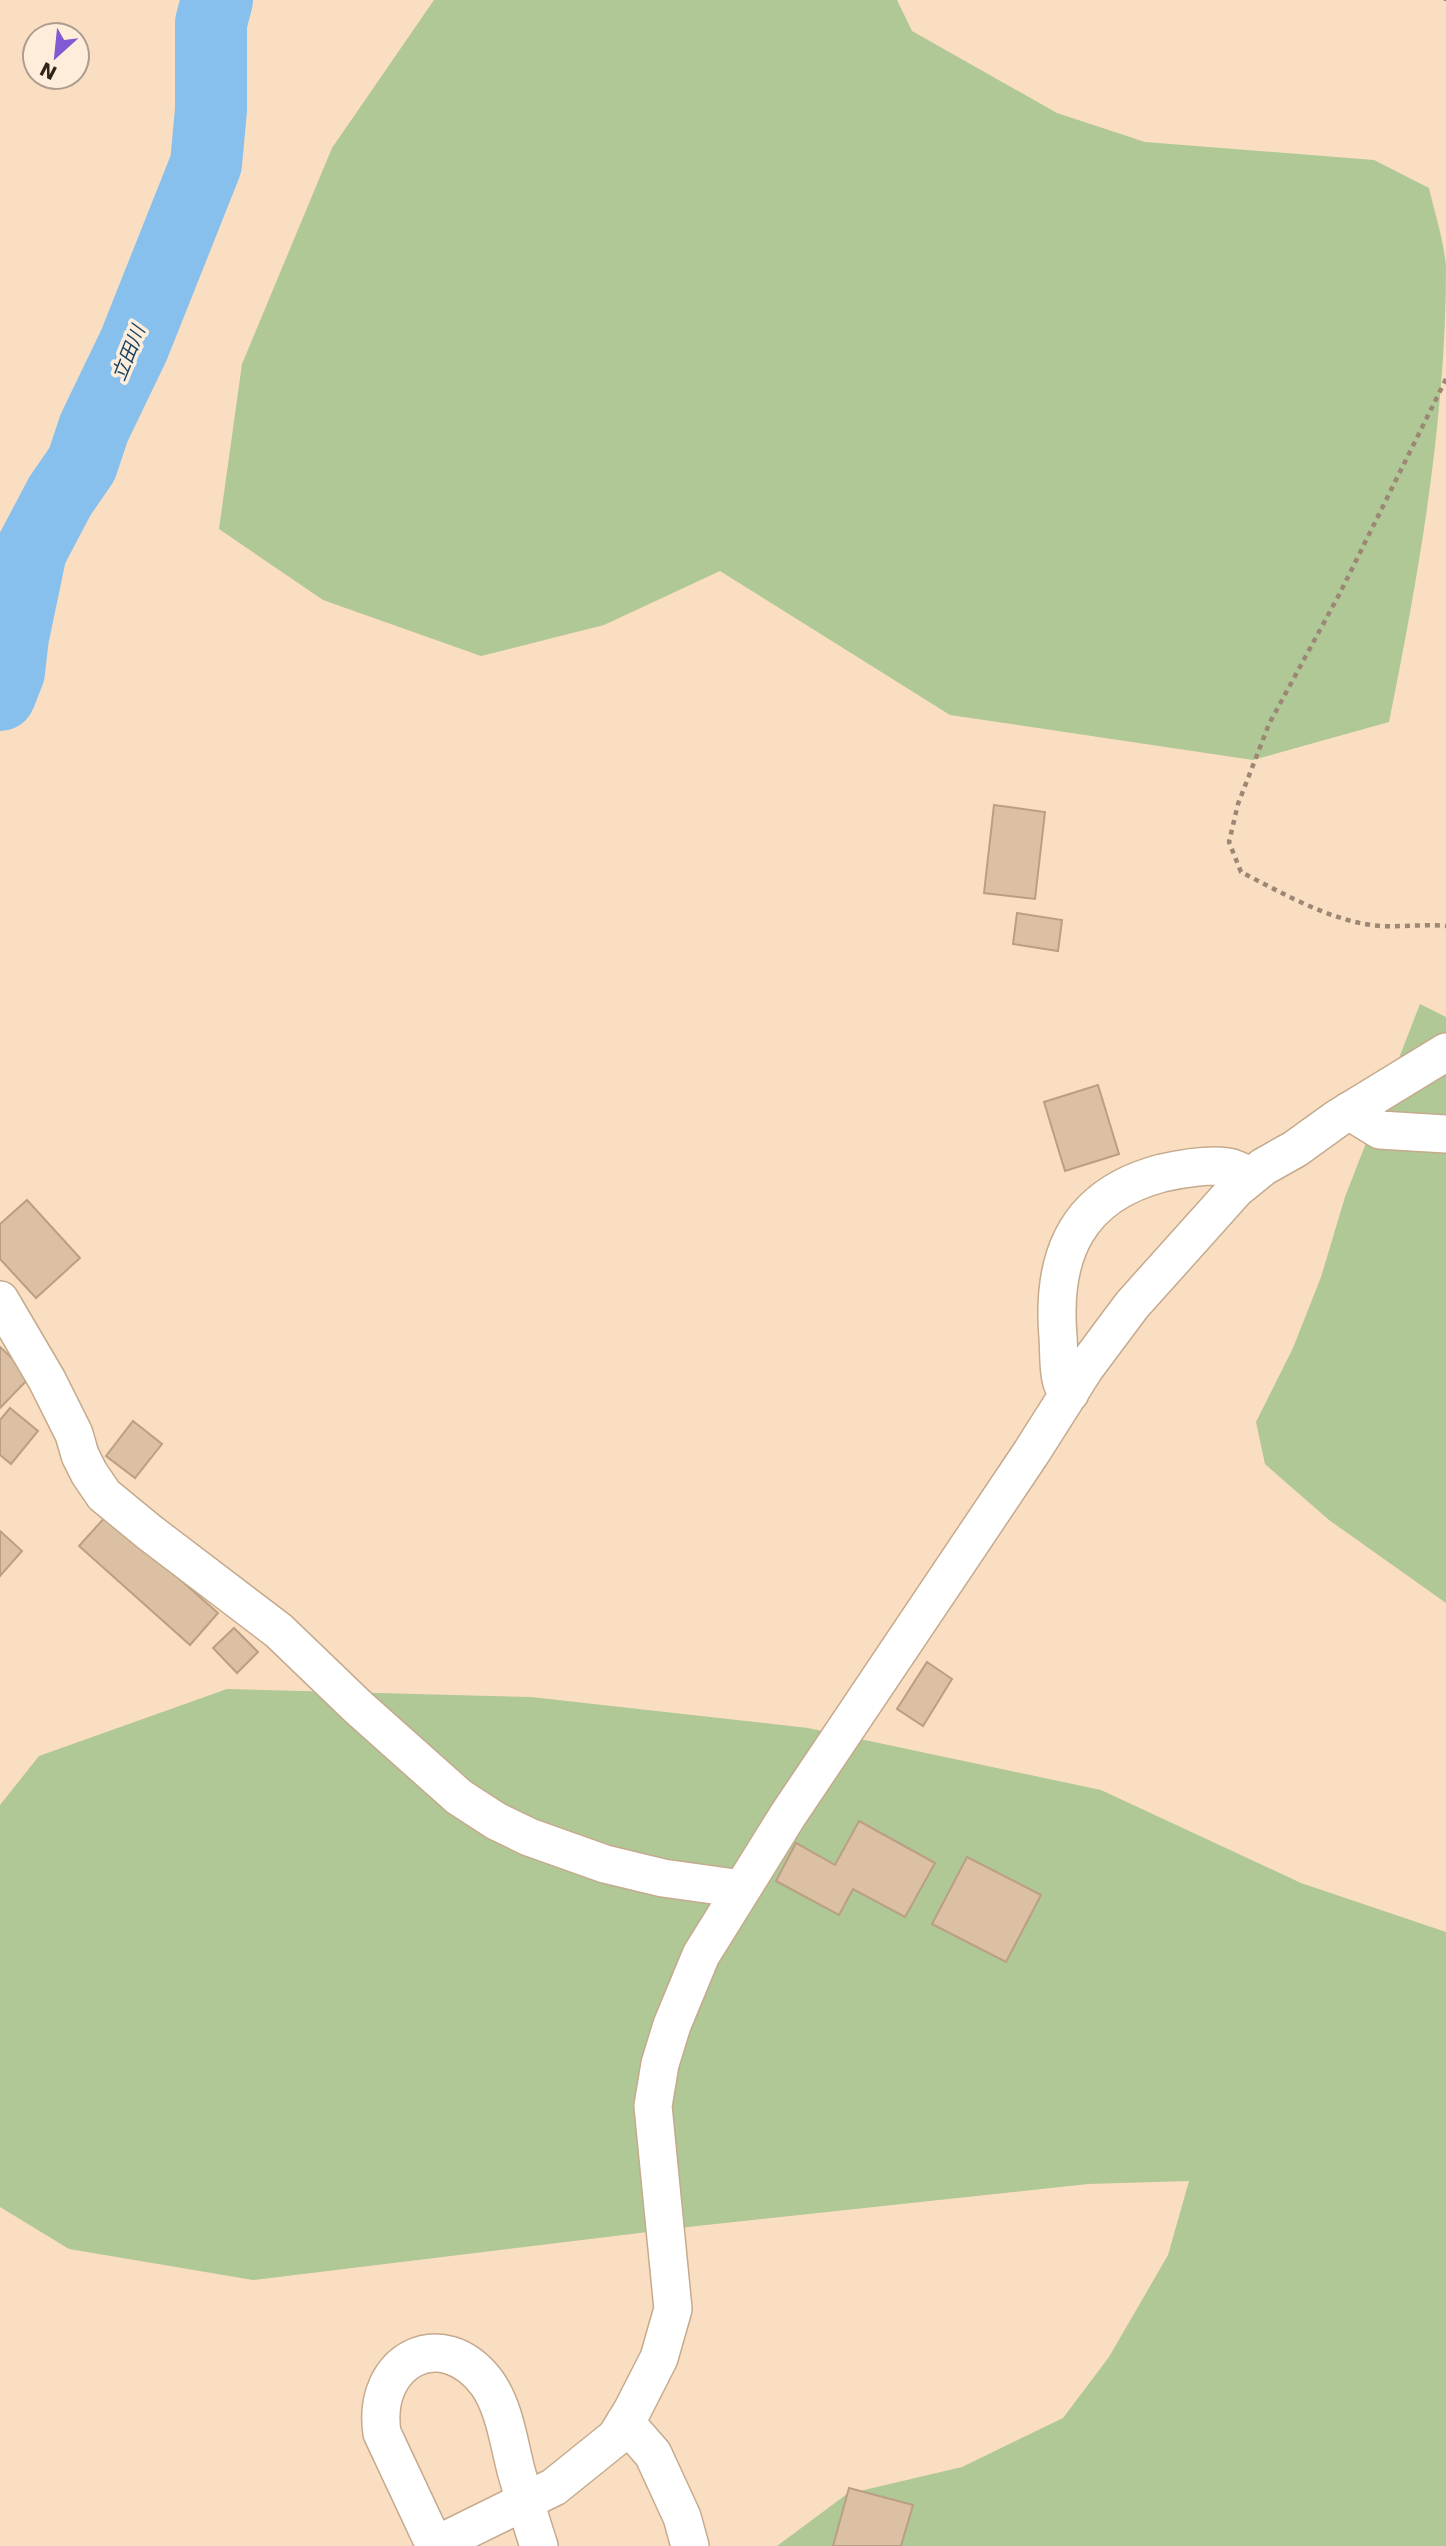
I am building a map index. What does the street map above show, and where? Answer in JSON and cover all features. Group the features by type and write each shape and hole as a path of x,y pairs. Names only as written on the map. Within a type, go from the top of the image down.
{"street":[{"path":"539,2546 526,2501 499,2409 488,2385 475,2370 451,2356 433,2353 416,2356 393,2375 380,2402 382,2433 434,2546 526,2501 554,2487 616,2437 659,2358 673,2309 653,2106 660,2064 701,1955 788,1815 1070,1393 1132,1305 1236,1189 1252,1176 1349,1111 1446,1052"},
{"path":"1349,1111 1380,1130 1446,1134"},
{"path":"1070,1393 1062,1384 1057,1329 1058,1288 1065,1255 1093,1208 1110,1194 1139,1179 1179,1169 1229,1167 1252,1176"},
{"path":"0,1300 47,1380 74,1434 89,1473 104,1495 279,1631 358,1707 459,1797 529,1838 605,1864 663,1878 742,1889"},
{"path":"625,2423 653,2454 682,2517 690,2546"}],"path":[{"path":"1446,379 1340,593 1269,724 1238,804 1229,842 1241,872 1295,899 1360,923 1381,926 1446,926"}],"green space":[{"path":"434,0 897,0 912,31 1057,113 1145,142 1374,160 1429,188 1446,267 1441,382 1429,496 1411,610 1389,722 1253,760 950,715 720,571 604,625 481,656 323,600 219,529 242,364 332,148"},
{"path":"1420,1004 1446,1017 1446,1603 1329,1520 1265,1464 1256,1422 1293,1348 1321,1277 1345,1197"},
{"path":"227,1689 531,1697 808,1728 1101,1790 1301,1883 1446,1932 1446,2546 777,2546 847,2494 962,2467 1063,2418 1109,2357 1168,2255 1189,2181 1088,2184 697,2226 253,2280 69,2249 0,2207 0,1805 39,1756"}],"building":[{"path":"994,805 1045,812 1035,899 984,893"},
{"path":"1017,913 1062,920 1058,951 1013,944"},
{"path":"1098,1085 1119,1154 1065,1171 1044,1102"},
{"path":"27,1200 80,1258 36,1298 0,1259 0,1224"},
{"path":"0,1347 31,1376 0,1408"},
{"path":"10,1408 38,1431 11,1464 0,1455 0,1420"},
{"path":"133,1421 162,1444 135,1478 106,1456"},
{"path":"107,1515 218,1613 190,1645 79,1546"},
{"path":"0,1531 22,1551 0,1576"},
{"path":"234,1628 258,1652 237,1673 213,1648"},
{"path":"927,1662 952,1679 923,1726 897,1709"},
{"path":"859,1821 935,1863 905,1917 853,1889 839,1915 776,1881 796,1843 835,1865"},
{"path":"967,1857 1041,1895 1006,1962 932,1924"},
{"path":"849,2488 913,2505 901,2546 833,2546"}],"waterway":[{"name":"立田川","path":"0,695 9,672 13,637 31,551 60,496 82,464 94,428 134,345 206,164 211,110 211,23 217,0"}]}
